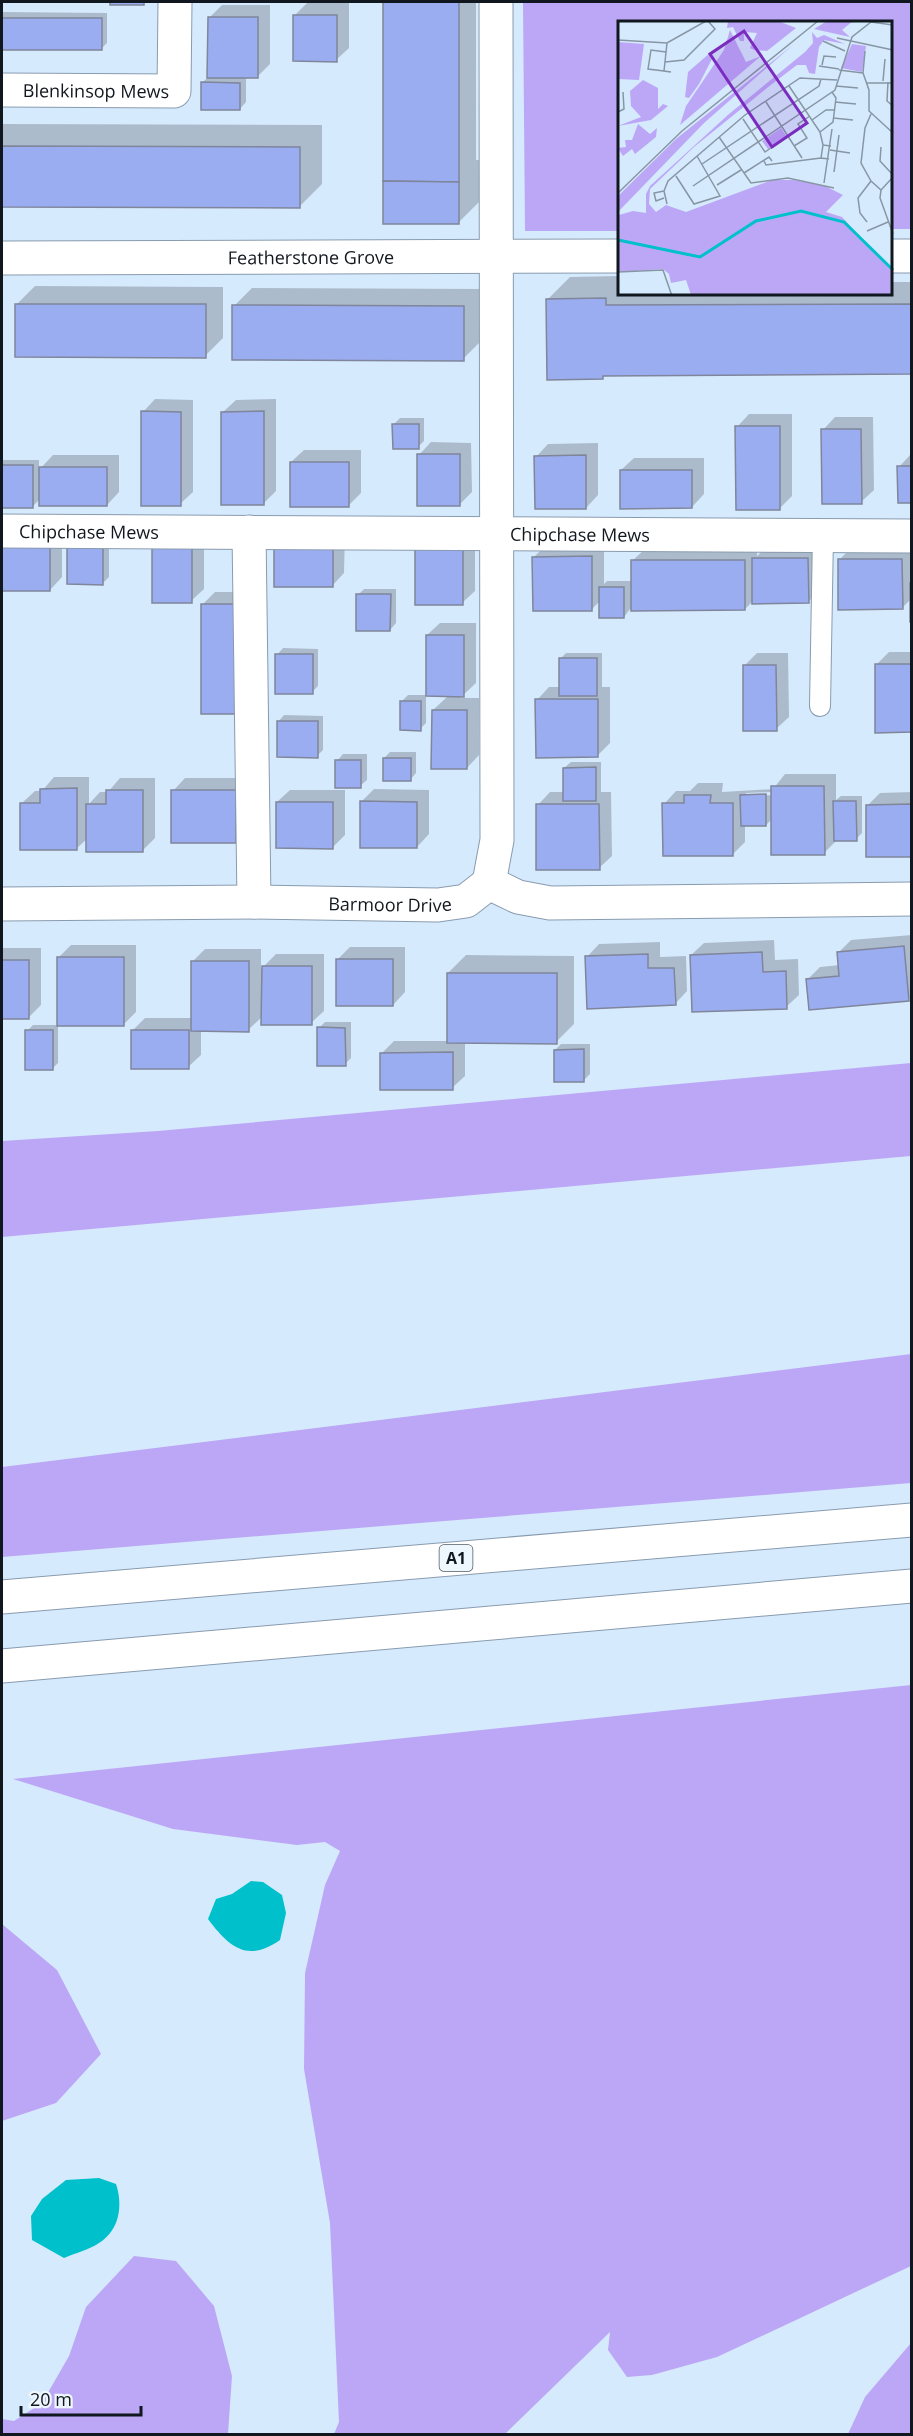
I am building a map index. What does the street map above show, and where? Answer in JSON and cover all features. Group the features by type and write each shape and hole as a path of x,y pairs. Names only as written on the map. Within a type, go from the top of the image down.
{"main road":[{"name":"Blenkinsop Mews","path":"2,90 174,90 175,2"},
{"path":"496,2 497,840 489,883 518,897 550,903 912,899"},
{"name":"Featherstone Grove","path":"2,258 618,256"},
{"path":"892,256 912,256"},
{"name":"Chipchase Mews","path":"2,531 912,536"},
{"path":"249,532 254,902"},
{"name":"Barmoor Drive","path":"2,904 254,902 438,905 466,901 489,883"},
{"name":"A1","path":"2,1597 912,1520"},
{"path":"2,1666 912,1586"}],"lane":[{"path":"820,706 823,536"}],"shaded area":[{"path":"912,2 911,229 892,229 892,21 618,21 618,231 525,231 523,3"},
{"path":"911,1063 911,1156 2,1237 2,1141 158,1131"},
{"path":"911,1354 911,1483 2,1557 2,1467"},
{"path":"911,1685 911,2266 717,2357 652,2375 627,2377 608,2350 610,2332 505,2434 334,2434 339,2422 330,2223 304,2069 305,1973 325,1885 340,1851 325,1842 297,1845 173,1829 13,1779"},
{"path":"2,1924 57,1970 101,2054 56,2103 2,2121"},
{"path":"134,2256 176,2261 214,2306 232,2376 228,2434 2,2434 2,2419 14,2421 42,2403 69,2356 86,2307"},
{"path":"911,2343 911,2434 848,2434 865,2397"}],"water":[{"path":"251,1881 263,1882 282,1895 286,1913 280,1940 268,1947 248,1951 231,1944 208,1919 216,1899 232,1894"},
{"path":"99,2178 116,2184 119,2200 118,2216 112,2231 106,2238 91,2248 64,2258 32,2240 31,2216 42,2199 66,2180"}],"building":[{"path":"110,2 144,2 144,5 110,5"},
{"path":"383,2 459,2 459,182 383,181"},
{"path":"293,15 337,15 337,62 293,61"},
{"path":"208,17 258,17 258,78 207,78"},
{"path":"2,18 102,18 102,50 2,50"},
{"path":"201,82 240,83 240,110 201,110"},
{"path":"2,146 300,147 300,208 2,207"},
{"path":"383,181 459,182 459,224 383,224"},
{"path":"606,298 606,305 912,304 912,374 603,376 603,379 547,380 546,299"},
{"path":"15,304 206,304 206,358 15,357"},
{"path":"232,305 464,306 464,361 232,360"},
{"path":"141,411 181,412 181,506 141,506"},
{"path":"264,411 264,505 221,505 221,412"},
{"path":"392,424 419,424 419,449 393,449"},
{"path":"735,426 780,426 780,510 736,510"},
{"path":"821,429 861,429 862,504 822,504"},
{"path":"417,454 460,454 460,506 417,506"},
{"path":"586,455 586,509 535,509 534,456"},
{"path":"290,462 349,462 349,507 290,507"},
{"path":"2,465 33,465 33,508 2,508"},
{"path":"897,466 912,466 912,503 898,503"},
{"path":"39,467 107,467 107,506 39,506"},
{"path":"620,470 692,470 692,508 620,509"},
{"path":"415,539 463,539 463,605 415,605"},
{"path":"152,540 192,541 192,603 152,603"},
{"path":"2,544 50,544 50,591 2,591"},
{"path":"274,544 333,545 333,587 274,587"},
{"path":"67,547 103,547 103,585 67,584"},
{"path":"592,556 592,611 533,611 532,557"},
{"path":"752,558 808,558 809,603 752,604"},
{"path":"838,559 902,559 903,609 838,610"},
{"path":"631,560 745,560 745,610 631,611"},
{"path":"910,583 912,583 912,622 910,622"},
{"path":"599,587 624,587 624,618 599,618"},
{"path":"356,594 391,594 390,631 356,631"},
{"path":"201,604 236,604 236,714 201,714"},
{"path":"426,635 464,635 464,697 426,696"},
{"path":"275,654 313,654 313,694 275,694"},
{"path":"559,658 597,658 597,696 559,696"},
{"path":"875,664 912,664 912,732 875,733"},
{"path":"743,665 776,665 777,731 743,731"},
{"path":"535,699 598,699 598,757 536,758"},
{"path":"400,701 421,701 421,731 400,730"},
{"path":"432,710 467,710 467,769 431,769"},
{"path":"277,721 318,721 318,758 277,757"},
{"path":"383,758 411,758 411,781 383,781"},
{"path":"335,760 361,760 361,788 335,788"},
{"path":"596,767 596,801 563,801 563,768"},
{"path":"771,786 824,786 825,855 771,855"},
{"path":"77,788 77,850 20,850 20,803 40,803 40,789"},
{"path":"106,790 143,790 143,852 86,852 86,804 106,804"},
{"path":"171,790 236,790 236,843 171,843"},
{"path":"766,794 766,826 741,826 740,795"},
{"path":"684,795 711,795 710,803 733,803 733,856 663,856 662,803 684,803"},
{"path":"360,801 417,802 417,848 360,848"},
{"path":"833,801 856,801 857,841 834,841"},
{"path":"276,802 333,802 333,849 276,848"},
{"path":"536,804 599,804 600,870 536,870"},
{"path":"912,804 912,857 866,857 866,805"},
{"path":"904,946 909,1001 809,1010 806,979 839,976 837,952"},
{"path":"762,952 763,972 786,971 787,1009 692,1012 690,955"},
{"path":"648,954 648,968 674,968 676,1005 587,1009 585,956"},
{"path":"57,957 124,957 124,1026 57,1026"},
{"path":"336,959 393,959 393,1006 336,1006"},
{"path":"2,960 29,960 29,1019 2,1019"},
{"path":"191,961 249,961 249,1032 191,1031"},
{"path":"262,966 312,966 312,1025 261,1025"},
{"path":"447,973 557,973 557,1044 447,1043"},
{"path":"317,1027 345,1028 346,1066 317,1066"},
{"path":"25,1030 53,1030 53,1070 25,1070"},
{"path":"131,1030 189,1030 189,1069 131,1069"},
{"path":"584,1049 584,1082 554,1082 554,1050"},
{"path":"453,1052 453,1090 380,1090 380,1053"}]}
